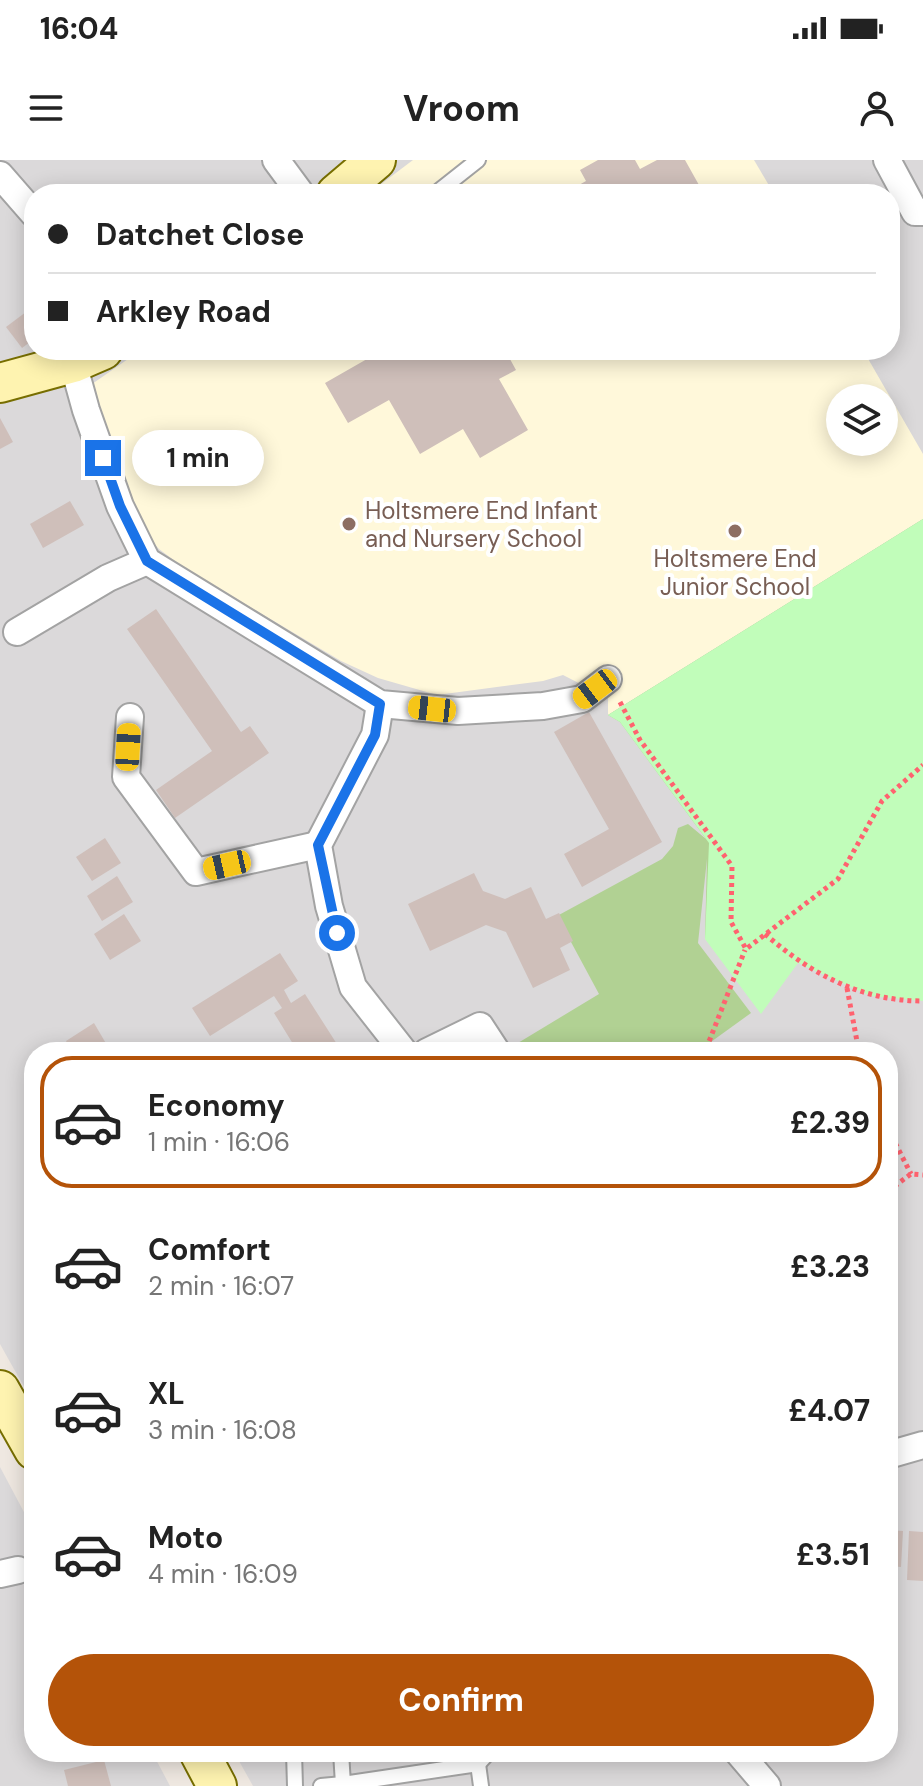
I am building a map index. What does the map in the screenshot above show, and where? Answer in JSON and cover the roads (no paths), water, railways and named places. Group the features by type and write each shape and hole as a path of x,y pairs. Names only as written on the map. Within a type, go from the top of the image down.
{"street":[{"path":"276,160 294,184"},
{"path":"354,184 376,160"},
{"path":"887,160 900,184"},
{"path":"0,175 24,203"},
{"path":"900,184 915,212 923,212"},
{"path":"0,383 75,360"},
{"path":"88,360 86,410 120,506 147,561 380,704 458,711 543,706 582,699 608,679"},
{"path":"17,632 108,578 147,561"},
{"path":"380,704 375,735 318,845 329,906 353,987 396,1042"},
{"path":"130,717 126,777 196,872 318,845"},
{"path":"447,1042 480,1026 490,1042"},
{"path":"0,1390 24,1432"},
{"path":"898,1452 923,1445"},
{"path":"204,1762 217,1786"},
{"path":"747,1762 767,1786"}],"lane":[{"path":"448,184 478,160"},
{"path":"294,1762 295,1786"},
{"path":"342,1762 343,1784"},
{"path":"321,1786 478,1764 481,1786"}],"place":[{"name":"Holtsmere End Infant and Nursery School","path":"349,524"},
{"name":"Holtsmere End Junior School","path":"735,531"}]}
